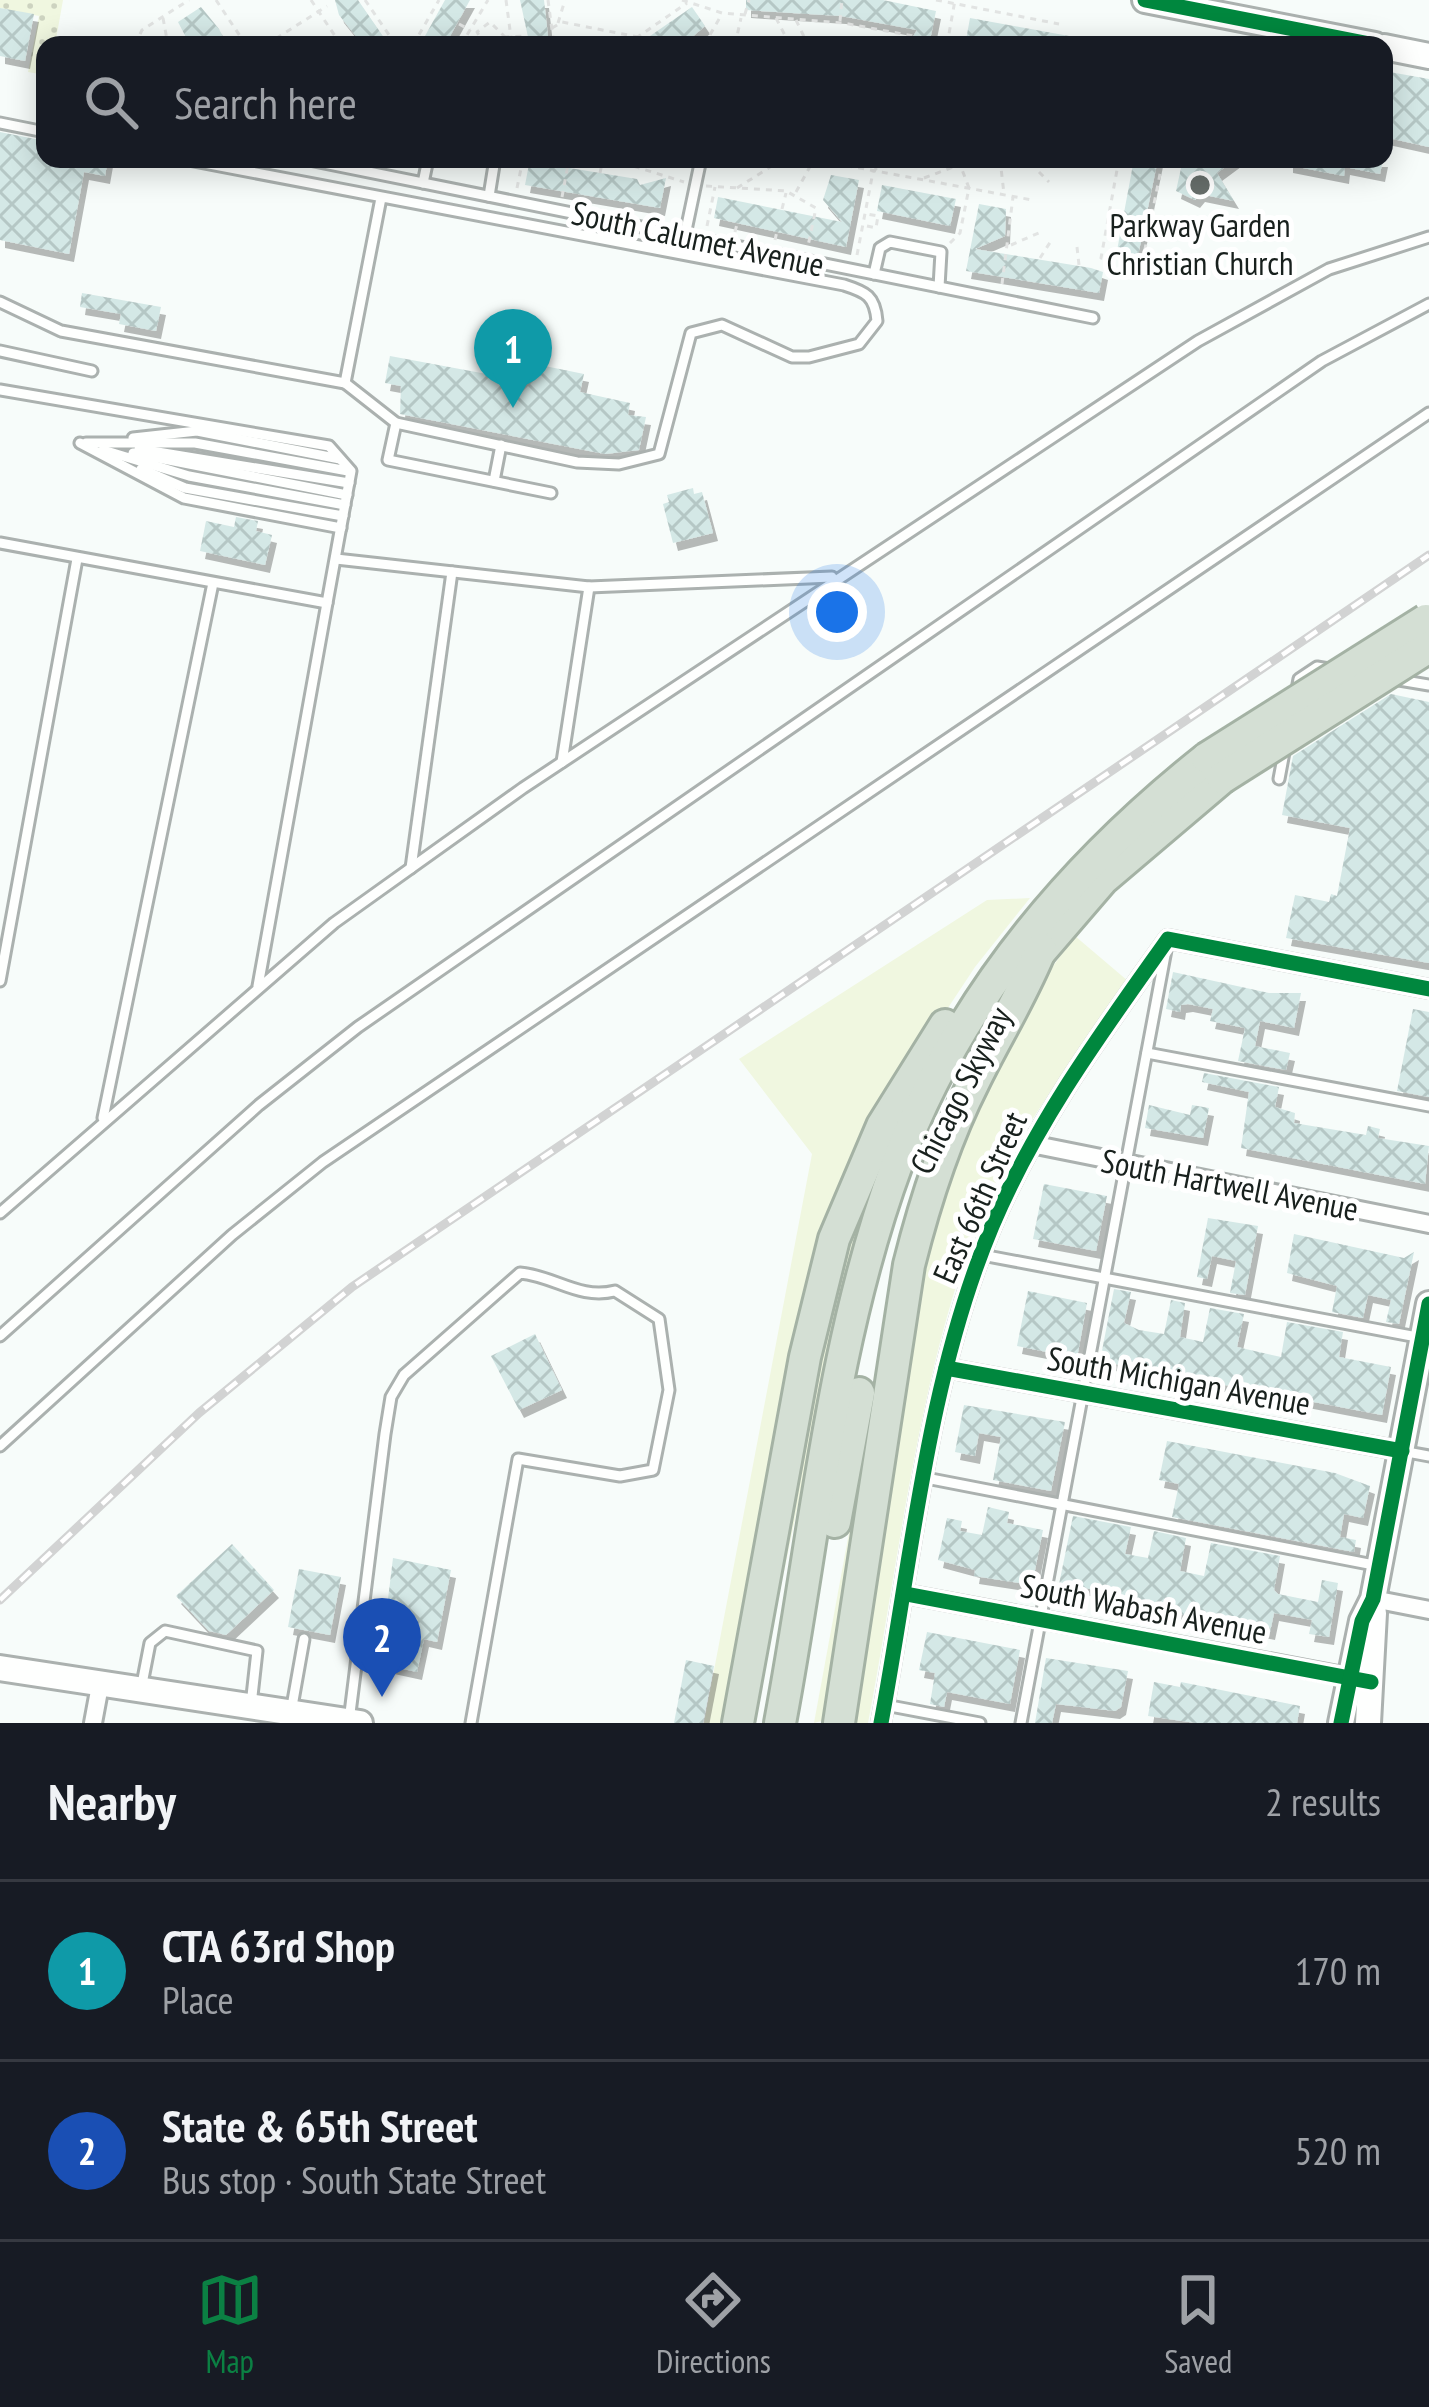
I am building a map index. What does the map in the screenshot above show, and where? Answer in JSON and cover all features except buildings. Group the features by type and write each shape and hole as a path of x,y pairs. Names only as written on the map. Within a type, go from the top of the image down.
{"highway":[{"name":"Chicago Skyway","path":"780,1723 852,1322 897,1163 957,1039 1054,899 1146,806 1215,768 1428,629"},
{"name":"Chicago Skyway","path":"762,1723 788,1679 910,1186 967,1061 1041,949 1103,879 1215,768"},
{"path":"738,1723 805,1358 834,1239 873,1144 909,1078 988,963 1054,899"},
{"path":"839,1723 909,1265 923,1208 948,1137 1022,998 1041,949"},
{"name":"Chicago Skyway","path":"788,1679 797,1723"}],"main road":[{"path":"1145,0 1200,5 1336,36"},
{"path":"1393,49 1429,56"},
{"path":"1340,1723 1360,1680 1429,1304"},
{"path":"4,1664 354,1722"},
{"path":"1360,1680 1369,1723"}],"street":[{"path":"1168,939 1429,988"},
{"name":"East 66th Street","path":"883,1714 946,1368 982,1255 1031,1144 1065,1083 1168,939"},
{"name":"South Hartwell Avenue","path":"1031,1144 1429,1223"},
{"name":"South Michigan Avenue","path":"946,1368 1402,1451"},
{"name":"South Wabash Avenue","path":"906,1594 1360,1680"},
{"path":"1372,1599 1429,1610"},
{"path":"94,1723 101,1680"}],"lane":[{"path":"0,123 36,130"},
{"path":"0,302 61,331 345,383 396,423 598,463 659,454 691,333 722,325 792,357 809,357 859,344 875,329 876,305 867,292 844,285 229,168"},
{"name":"South Calumet Avenue","path":"349,168 1093,318"},
{"path":"423,183 426,168"},
{"path":"489,196 494,168"},
{"path":"686,235 699,168"},
{"path":"345,383 382,198"},
{"path":"0,1213 258,986 411,868 562,762 834,577 1198,341 1329,269 1429,237"},
{"path":"874,274 880,248 890,242 940,252 939,287"},
{"path":"0,1336 259,1105 358,1027 1322,361 1429,304"},
{"path":"0,351 92,371"},
{"path":"0,390 284,436 329,446 340,459 346,500 258,986"},
{"path":"0,1446 232,1235 323,1162 1429,413"},
{"path":"396,423 388,460 551,493"},
{"path":"80,443 197,431 340,459"},
{"path":"80,443 195,443 346,500"},
{"path":"80,443 346,500"},
{"path":"80,443 185,488 346,500"},
{"path":"494,481 501,445"},
{"path":"0,543 327,603"},
{"path":"0,981 77,559"},
{"path":"335,559 589,586 834,577"},
{"path":"411,868 452,572"},
{"path":"103,1118 213,583"},
{"path":"562,762 589,586"},
{"path":"1279,779 1299,679 1317,668 1429,685"},
{"path":"1021,1723 1168,939"},
{"path":"1147,1053 1429,1106"},
{"path":"982,1255 1423,1339"},
{"path":"354,1722 385,1434 392,1397 404,1375 520,1273 546,1276 595,1296 615,1291 659,1319 669,1390 653,1470 620,1476 518,1460 471,1723"},
{"path":"1402,1451 1429,1456"},
{"path":"926,1478 1379,1566"},
{"path":"142,1687 150,1643 165,1631 257,1651 251,1705"},
{"path":"291,1712 304,1639"},
{"path":"883,1714 980,1723"}],"path":[{"path":"139,36 189,0"},
{"path":"216,0 240,36"},
{"path":"310,0 335,36"},
{"path":"365,0 390,36"},
{"path":"418,36 439,0"},
{"path":"467,36 488,0"},
{"path":"506,0 508,36"},
{"path":"548,0 555,27"},
{"path":"554,36 565,0"},
{"path":"737,36 749,0"},
{"path":"840,23 842,0"},
{"path":"936,0 1059,24"},
{"path":"639,36 686,1 722,13 840,23 913,36"},
{"path":"949,36 955,2"},
{"path":"280,36 327,6"},
{"path":"709,36 722,13"},
{"path":"163,17 166,36"},
{"path":"775,17 786,36"},
{"path":"795,19 804,36"},
{"path":"459,24 477,32 493,22 507,36"},
{"path":"555,27 630,36"},
{"path":"477,32 479,36"},
{"path":"517,190 521,168"},
{"path":"562,199 568,168"},
{"path":"600,172 601,168"},
{"path":"637,168 695,184 787,191 823,211"},
{"path":"643,168 646,171"},
{"path":"735,189 769,168"},
{"path":"795,193 808,168"},
{"path":"846,168 1032,200"},
{"path":"857,255 877,168"},
{"path":"923,178 942,168"},
{"path":"961,168 970,188 961,231 973,231"},
{"path":"1117,168 1101,258 1142,264 1160,168"},
{"path":"1001,169 1004,196"},
{"path":"1039,172 1049,182"},
{"path":"707,226 716,187"},
{"path":"742,201 746,189"},
{"path":"1113,190 1127,193"},
{"path":"782,209 787,191"},
{"path":"1002,284 1013,197"},
{"path":"808,246 815,208"},
{"path":"863,225 876,228 878,216 866,214"},
{"path":"735,232 737,224"},
{"path":"1106,228 1120,230"},
{"path":"776,240 777,232"},
{"path":"1009,245 1041,232"},
{"path":"860,239 868,240"},
{"path":"1040,258 1051,241"},
{"path":"1077,247 1079,265"}],"green space":[{"path":"0,0 63,0 57,36 36,36 36,73 28,72 39,16 0,8"},
{"path":"1030,898 975,967 872,1123 728,1723 704,1723 812,1154 739,1059 987,900"},
{"path":"1075,936 1128,981 1027,1128 972,1239 932,1374 868,1723 849,1723 920,1266 954,1150 1045,977"},
{"path":"868,1193 838,1312 764,1668 832,1281"},
{"path":"887,1326 829,1719 814,1723"}],"railway":[{"path":"0,1600 199,1413 352,1287 1429,555"}],"cycle path":[{"path":"1145,0 1329,36"},
{"path":"881,1723 936,1408 970,1285 1029,1150 1072,1078 1168,939 1429,989"},
{"path":"1341,1723 1362,1621 1373,1599 1429,1304"},
{"path":"946,1368 1402,1451"},
{"path":"906,1594 1371,1682"}],"place":[{"name":"Parkway Garden Christian Church","path":"1200,185"},
{"name":"CTA 63rd Shop","path":"513,408"},
{"name":"State & 65th Street","path":"382,1697"}]}
